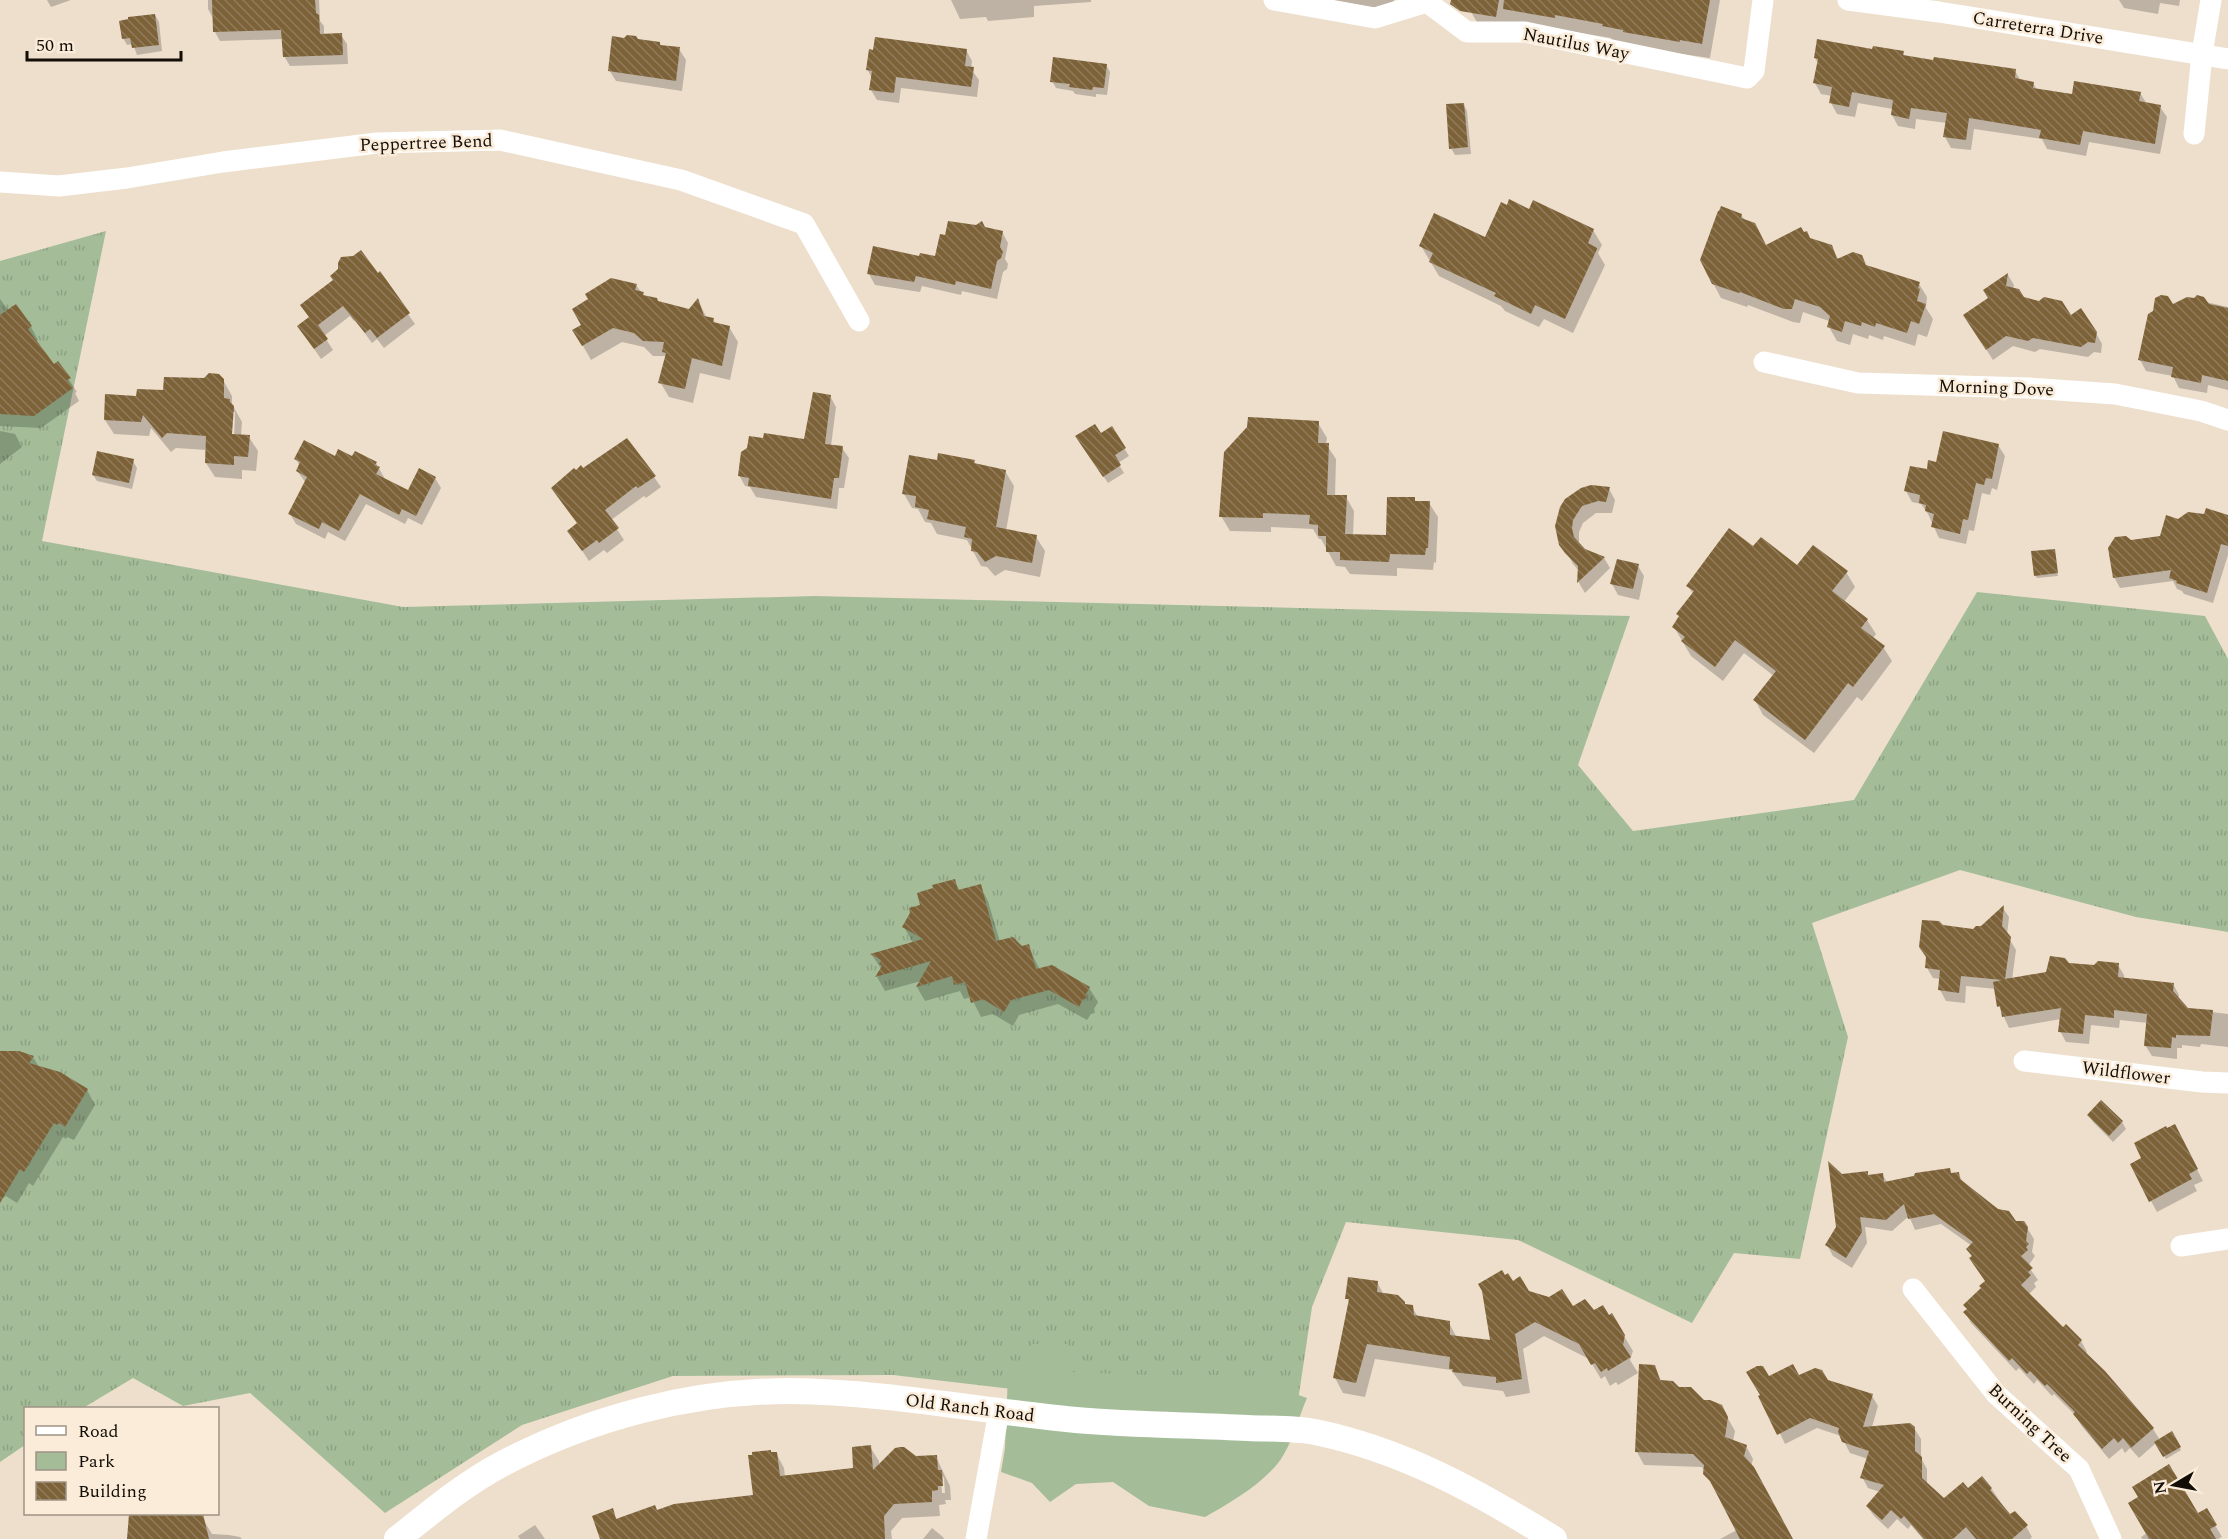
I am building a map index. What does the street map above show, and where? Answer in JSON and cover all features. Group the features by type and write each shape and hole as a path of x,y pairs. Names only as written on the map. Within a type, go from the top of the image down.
{"street":[{"name":"Nautilus Way","path":"1274,0 1375,18 1427,1 1467,32 1525,32 1747,78 1754,71 1763,0"},
{"name":"Carreterra Drive","path":"1848,0 1940,6 2228,59"},
{"path":"2194,134 2202,54 2211,0"},
{"name":"Peppertree Bend","path":"0,182 59,186 376,143 500,140 681,180 804,224 860,321"},
{"name":"Morning Dove","path":"1764,362 1857,383 2029,388 2115,394 2200,411 2228,420"},
{"name":"Wildflower","path":"2024,1061 2228,1083"},
{"path":"2181,1246 2228,1239"},
{"name":"Burning Tree","path":"1912,1288 1996,1394 2079,1469 2111,1539"},
{"name":"Old Ranch Road","path":"397,1539 438,1506 500,1465 569,1433 640,1410 712,1396 789,1391 857,1395 1133,1424 1312,1432 1366,1445 1421,1465 1489,1498 1554,1539"},
{"path":"976,1539 999,1411"}],"green space":[{"path":"106,231 42,541 403,607 815,596 1630,616 1578,765 1633,831 1854,800 1977,592 2205,616 2228,659 2228,932 2136,917 1960,870 1812,923 1848,1037 1800,1259 1734,1253 1692,1323 1518,1240 1346,1222 1312,1307 1296,1414 1079,1397 893,1375 673,1376 522,1425 385,1513 250,1393 183,1406 133,1378 85,1407 24,1407 24,1446 0,1462 0,261"},
{"path":"1033,1344 1068,1344 1071,1372 1240,1375 1307,1398 1291,1441 1278,1464 1249,1490 1205,1517 1149,1506 1113,1482 1076,1484 1050,1502 1032,1483 1001,1472 1005,1448 1008,1374"}],"building":[{"path":"212,0 315,0 320,34 342,33 343,55 283,57 281,30 213,32"},
{"path":"1451,0 1499,0 1496,17 1460,11 1450,4"},
{"path":"1504,0 1710,0 1702,44 1623,32 1623,30 1602,26 1603,24 1555,15 1555,18 1503,9"},
{"path":"155,14 159,45 132,48 130,38 122,39 119,21 128,19 128,17"},
{"path":"627,35 660,42 660,45 680,47 676,81 608,71 612,36 624,38"},
{"path":"875,37 967,49 965,66 974,67 971,87 896,77 894,93 869,90 872,71 866,70 869,49 873,50"},
{"path":"1817,39 1872,49 1873,46 1904,51 1903,55 1933,60 1934,57 2016,69 2015,78 2034,82 2033,88 2072,94 2074,81 2141,92 2139,101 2161,105 2155,144 2083,131 2080,145 2039,138 2041,130 1969,118 1966,140 1943,137 1947,113 1911,108 1909,119 1891,115 1893,100 1852,92 1849,107 1829,103 1832,87 1813,83 1818,59 1814,58"},
{"path":"1053,57 1107,64 1104,88 1093,87 1092,90 1050,82"},
{"path":"1464,103 1468,147 1449,149 1446,104"},
{"path":"1509,199 1529,209 1533,200 1594,229 1588,243 1597,249 1565,319 1535,305 1531,314 1494,296 1496,293 1429,262 1433,253 1419,246 1434,213 1485,237 1501,202 1507,205"},
{"path":"1721,206 1742,214 1741,218 1755,223 1766,245 1801,227 1804,232 1807,231 1810,238 1832,245 1837,259 1853,252 1862,255 1866,265 1920,282 1917,301 1926,304 1919,324 1911,321 1907,333 1876,323 1875,327 1862,322 1861,326 1845,321 1842,332 1827,327 1830,316 1820,307 1795,299 1792,309 1784,309 1712,284 1700,260"},
{"path":"948,221 976,225 982,221 985,227 1003,231 1000,247 1003,252 997,261 991,289 956,281 955,285 916,276 914,282 867,274 873,246 919,256 920,253 935,256 940,234 945,235"},
{"path":"361,250 378,273 380,271 410,313 377,338 370,329 365,333 343,306 318,325 328,339 314,349 297,326 309,317 300,305 333,280 330,276 338,269 341,257 353,256"},
{"path":"2008,273 2006,286 2019,289 2024,297 2039,301 2044,297 2062,301 2071,315 2081,308 2097,332 2095,343 2088,342 2081,347 2033,338 2028,341 2006,336 1986,350 1963,315 1988,298 1983,290"},
{"path":"611,278 637,284 635,290 644,292 643,295 689,309 698,298 704,316 714,318 713,322 730,326 722,366 692,358 685,389 658,383 666,353 662,352 664,342 643,341 634,333 613,328 582,346 572,330 581,325 572,309 588,299 585,294"},
{"path":"2161,295 2168,296 2173,304 2197,295 2204,297 2209,304 2228,308 2228,381 2202,375 2201,383 2171,377 2173,367 2138,360 2148,314 2153,311 2155,298"},
{"path":"16,304 32,326 28,329 54,364 58,361 71,378 67,380 73,388 34,416 0,414 0,315"},
{"path":"209,373 219,374 224,379 224,398 230,399 234,406 232,434 250,435 248,457 234,456 234,465 205,463 206,436 167,433 162,438 143,415 141,422 104,420 105,394 136,396 137,389 163,390 164,377 204,378"},
{"path":"813,392 831,395 825,444 843,446 839,478 834,478 831,499 748,486 749,478 738,476 741,452 747,448 749,436 763,438 764,433 804,439"},
{"path":"1248,417 1319,421 1318,443 1329,443 1327,495 1347,495 1345,534 1386,535 1387,497 1415,497 1415,501 1430,501 1428,548 1426,548 1425,555 1390,554 1389,562 1340,560 1340,552 1326,552 1326,536 1318,536 1318,525 1309,524 1310,515 1263,513 1263,518 1219,517 1224,452 1247,427"},
{"path":"1095,424 1101,433 1112,426 1126,448 1115,455 1121,465 1103,477 1075,436"},
{"path":"1943,431 1999,444 1992,479 1986,478 1984,485 1976,483 1968,520 1963,519 1960,534 1931,527 1934,514 1925,511 1926,505 1919,503 1920,495 1904,491 1910,466 1927,469 1928,460 1936,462"},
{"path":"627,438 656,476 638,488 636,486 605,510 619,528 599,543 597,540 582,551 567,531 577,523 551,488 574,468 576,470 581,465 583,468"},
{"path":"304,440 335,456 338,449 352,456 355,451 377,462 375,465 380,467 376,474 408,490 419,468 436,477 416,516 402,509 399,515 360,494 339,531 322,522 319,529 288,514 307,477 296,471 300,462 294,459"},
{"path":"97,451 134,459 129,483 92,475"},
{"path":"938,453 975,460 974,463 1006,470 996,527 1037,535 1032,563 996,556 985,562 977,552 971,551 972,539 964,537 966,527 927,519 929,510 915,507 916,496 902,494 909,455 937,460"},
{"path":"1591,485 1610,487 1606,502 1598,501 1582,506 1573,520 1572,528 1574,537 1585,549 1605,557 1577,583 1578,566 1559,545 1555,526 1560,507 1565,499 1581,488"},
{"path":"2206,508 2228,515 2228,546 2221,544 2207,593 2176,583 2177,581 2169,578 2171,570 2113,578 2108,548 2115,537 2126,536 2131,540 2160,536 2166,515 2178,519 2188,512 2204,514"},
{"path":"1729,528 1753,546 1761,537 1797,565 1813,545 1848,571 1832,591 1868,619 1861,628 1885,646 1853,687 1848,683 1805,740 1753,700 1776,671 1735,640 1715,667 1681,641 1685,637 1672,627 1679,616 1676,614 1694,591 1686,586"},
{"path":"2055,549 2058,573 2034,576 2031,551"},
{"path":"1617,559 1639,564 1633,589 1610,584"},
{"path":"955,879 958,890 981,884 996,941 1013,937 1022,946 1029,944 1036,969 1052,965 1090,987 1086,994 1087,998 1083,999 1079,1007 1049,990 1011,1000 1004,1012 983,999 971,1003 965,982 954,985 952,976 916,987 931,961 875,977 882,966 879,964 881,960 870,954 923,939 902,927 910,913 909,908 920,905 917,893 933,888 932,885"},
{"path":"2004,905 2002,926 2011,937 2005,979 2046,972 2050,956 2065,958 2069,963 2094,965 2098,961 2119,963 2118,977 2174,983 2173,991 2188,1008 2213,1010 2210,1036 2176,1035 2176,1038 2172,1037 2171,1048 2144,1046 2147,1014 2114,1010 2114,1018 2085,1015 2083,1034 2058,1032 2061,1008 2002,1017 2000,1006 1997,1007 1993,982 2002,980 1961,976 1959,993 1938,990 1940,970 1925,968 1926,957 1919,947 1922,920 1939,921 1943,925 1973,929 1981,926"},
{"path":"0,1051 19,1051 34,1056 29,1063 60,1072 88,1089 65,1127 54,1123 24,1172 20,1169 0,1203"},
{"path":"2101,1100 2123,1121 2109,1136 2087,1115"},
{"path":"2175,1124 2198,1169 2189,1174 2192,1179 2149,1202 2130,1164 2141,1158 2134,1143 2166,1126 2167,1128"},
{"path":"1828,1161 1842,1174 1868,1171 1868,1175 1883,1173 1884,1182 1914,1176 1915,1173 1950,1168 1951,1173 1959,1172 1960,1179 1998,1209 2009,1211 2016,1221 2024,1221 2028,1227 2026,1241 2029,1244 2026,1247 2028,1250 2021,1256 2033,1268 2028,1272 2031,1275 2021,1285 2063,1327 2066,1324 2082,1340 2078,1345 2105,1371 2154,1428 2131,1448 2123,1438 2118,1443 2114,1438 2102,1449 2073,1414 2075,1412 2047,1384 2045,1386 2030,1371 2027,1374 2012,1358 2009,1361 1963,1312 1967,1309 1963,1305 1985,1281 1969,1258 1972,1256 1966,1249 1973,1242 1934,1214 1908,1219 1904,1204 1886,1220 1860,1217 1862,1232 1846,1258 1825,1245 1836,1227"},
{"path":"1502,1270 1505,1275 1508,1273 1513,1281 1520,1276 1529,1291 1549,1297 1562,1289 1573,1306 1585,1299 1594,1310 1603,1305 1609,1315 1612,1313 1625,1335 1623,1345 1631,1357 1608,1371 1607,1368 1601,1372 1595,1363 1591,1365 1579,1344 1535,1322 1515,1334 1522,1379 1496,1383 1496,1377 1452,1372 1453,1369 1449,1369 1450,1357 1367,1344 1356,1383 1333,1378 1349,1299 1345,1299 1348,1277 1378,1281 1377,1292 1398,1295 1405,1304 1413,1305 1414,1315 1450,1321 1450,1335 1490,1340 1482,1291 1478,1284"},
{"path":"1639,1364 1655,1365 1660,1380 1673,1381 1679,1387 1691,1387 1704,1400 1722,1405 1728,1417 1725,1437 1747,1445 1744,1456 1754,1467 1793,1539 1740,1539 1710,1481 1703,1474 1704,1465 1693,1454 1635,1452"},
{"path":"1793,1364 1799,1375 1815,1368 1822,1370 1828,1380 1873,1394 1863,1427 1910,1423 1915,1427 1915,1451 1922,1457 1922,1478 1944,1498 1963,1482 1968,1488 1982,1476 1992,1488 1990,1490 2010,1514 2015,1511 2028,1525 2012,1539 1976,1539 1966,1527 1953,1539 1924,1539 1904,1516 1901,1519 1891,1510 1882,1520 1866,1506 1884,1485 1860,1478 1869,1451 1842,1442 1838,1432 1839,1428 1810,1418 1777,1435 1758,1396 1760,1395 1746,1372 1757,1366 1763,1366 1769,1376"},
{"path":"2172,1431 2181,1447 2163,1457 2154,1442"},
{"path":"871,1445 873,1470 895,1448 904,1447 916,1456 937,1455 938,1470 942,1470 943,1486 938,1486 938,1490 932,1491 932,1502 894,1504 884,1516 885,1539 600,1539 592,1516 613,1508 616,1519 655,1505 657,1510 674,1504 753,1495 748,1455 752,1455 752,1452 771,1450 771,1452 777,1452 780,1476 853,1468 852,1447"},
{"path":"2169,1464 2198,1513 2207,1508 2217,1525 2210,1529 2216,1539 2149,1539 2128,1503 2138,1497 2132,1487"},
{"path":"129,1515 203,1515 209,1539 127,1539"}]}
